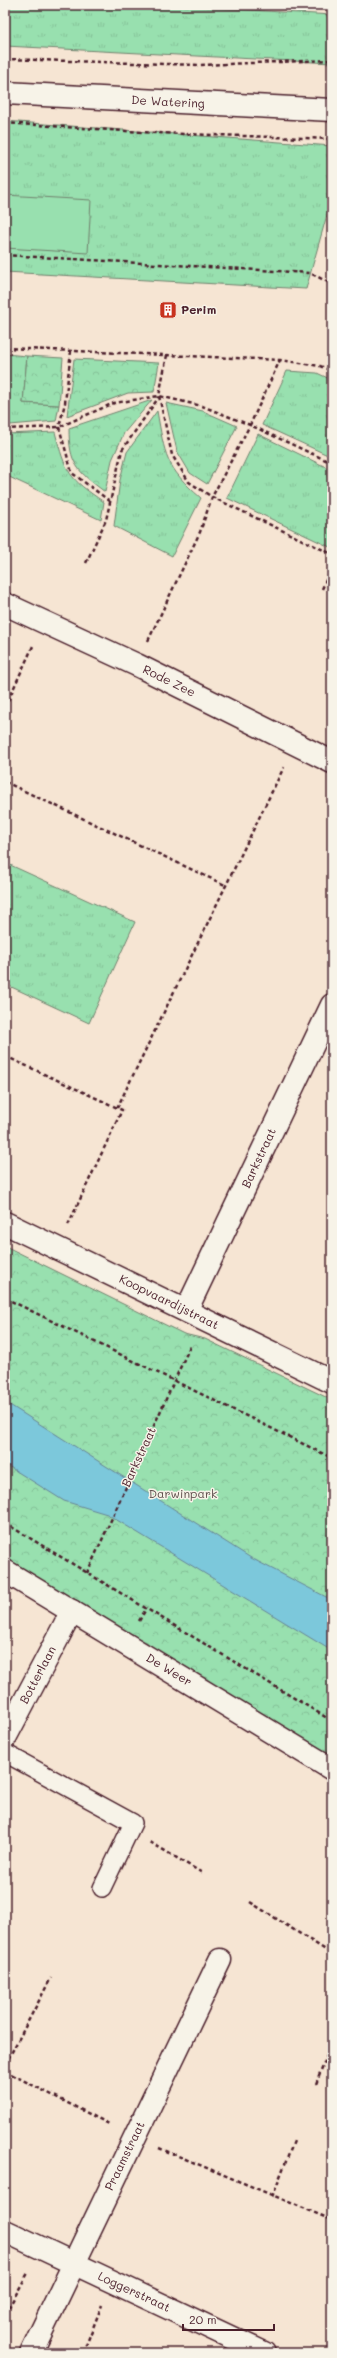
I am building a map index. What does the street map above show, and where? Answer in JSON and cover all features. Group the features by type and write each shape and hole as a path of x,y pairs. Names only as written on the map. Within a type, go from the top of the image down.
{"street":[{"name":"De Watering","path":"5,93 332,110"},
{"name":"Rode Zee","path":"5,604 137,665 332,762"},
{"name":"Barkstraat","path":"194,1315 330,1015"},
{"name":"Koopvaardijstraat","path":"5,1223 332,1382"},
{"name":"De Weer","path":"5,1571 332,1769"},
{"name":"Botterlaan","path":"5,1738 72,1611"},
{"name":"Praamstraat","path":"31,2353 220,1960"},
{"name":"Loggerstraat","path":"5,2231 264,2353"}],"lane":[{"path":"5,1753 133,1823 102,1888"}],"path":[{"path":"5,59 199,65 332,60"},
{"path":"5,123 156,133 332,139"},
{"path":"5,255 310,273 332,284"},
{"path":"5,348 280,360 320,366 332,371"},
{"path":"71,351 65,404 59,428 72,473 112,502"},
{"path":"86,563 106,520 112,502 122,450 159,396 167,355"},
{"path":"137,665 200,532 212,497 250,425 280,360"},
{"path":"159,396 172,455 189,482 212,497 332,554"},
{"path":"5,429 59,428 114,403 159,396 202,406 250,425 332,463"},
{"path":"322,589 332,567"},
{"path":"5,707 44,622"},
{"path":"117,1108 295,744"},
{"path":"5,782 226,886"},
{"path":"5,1056 122,1110 57,1248"},
{"path":"5,1298 332,1458"},
{"name":"Barkstraat","path":"87,1573 174,1381 194,1315"},
{"path":"5,1523 332,1720"},
{"path":"130,1829 204,1874"},
{"path":"250,1902 332,1954"},
{"path":"5,2065 50,1978"},
{"path":"316,2084 332,2043"},
{"path":"5,2071 134,2137 332,2220"},
{"path":"272,2196 294,2141"},
{"path":"5,2314 42,2248"},
{"path":"83,2353 112,2281"}],"green space":[{"path":"5,5 165,5 332,15 332,63 5,46"},
{"path":"5,121 332,146 332,197 306,289 5,272"},
{"path":"5,195 91,200 88,253 5,248"},
{"path":"5,354 27,356 23,403 59,405 56,421 10,425 5,423"},
{"path":"27,356 63,358 59,405 23,403"},
{"path":"74,359 159,363 154,392 128,393 67,416"},
{"path":"287,371 317,373 332,380 332,457 262,425"},
{"path":"152,400 124,433 112,460 105,492 76,466 69,440 69,428"},
{"path":"166,403 203,411 237,426 207,484 190,473 177,451"},
{"path":"157,411 162,439 168,459 180,478 201,498 172,556 114,526 120,480 127,452"},
{"path":"55,432 62,457 70,473 83,487 104,502 101,520 5,475 5,434"},
{"path":"258,434 332,470 332,548 227,498"},
{"path":"8,864 135,922 89,1023 5,984 5,870"},
{"name":"Darwinpark","path":"5,1246 184,1334 205,1339 332,1400 332,1756 5,1559"}],"water":[{"path":"5,1402 251,1558 332,1600 332,1651 107,1514 64,1501 5,1464"}],"place":[{"name":"Perim","path":"168,310"}]}
